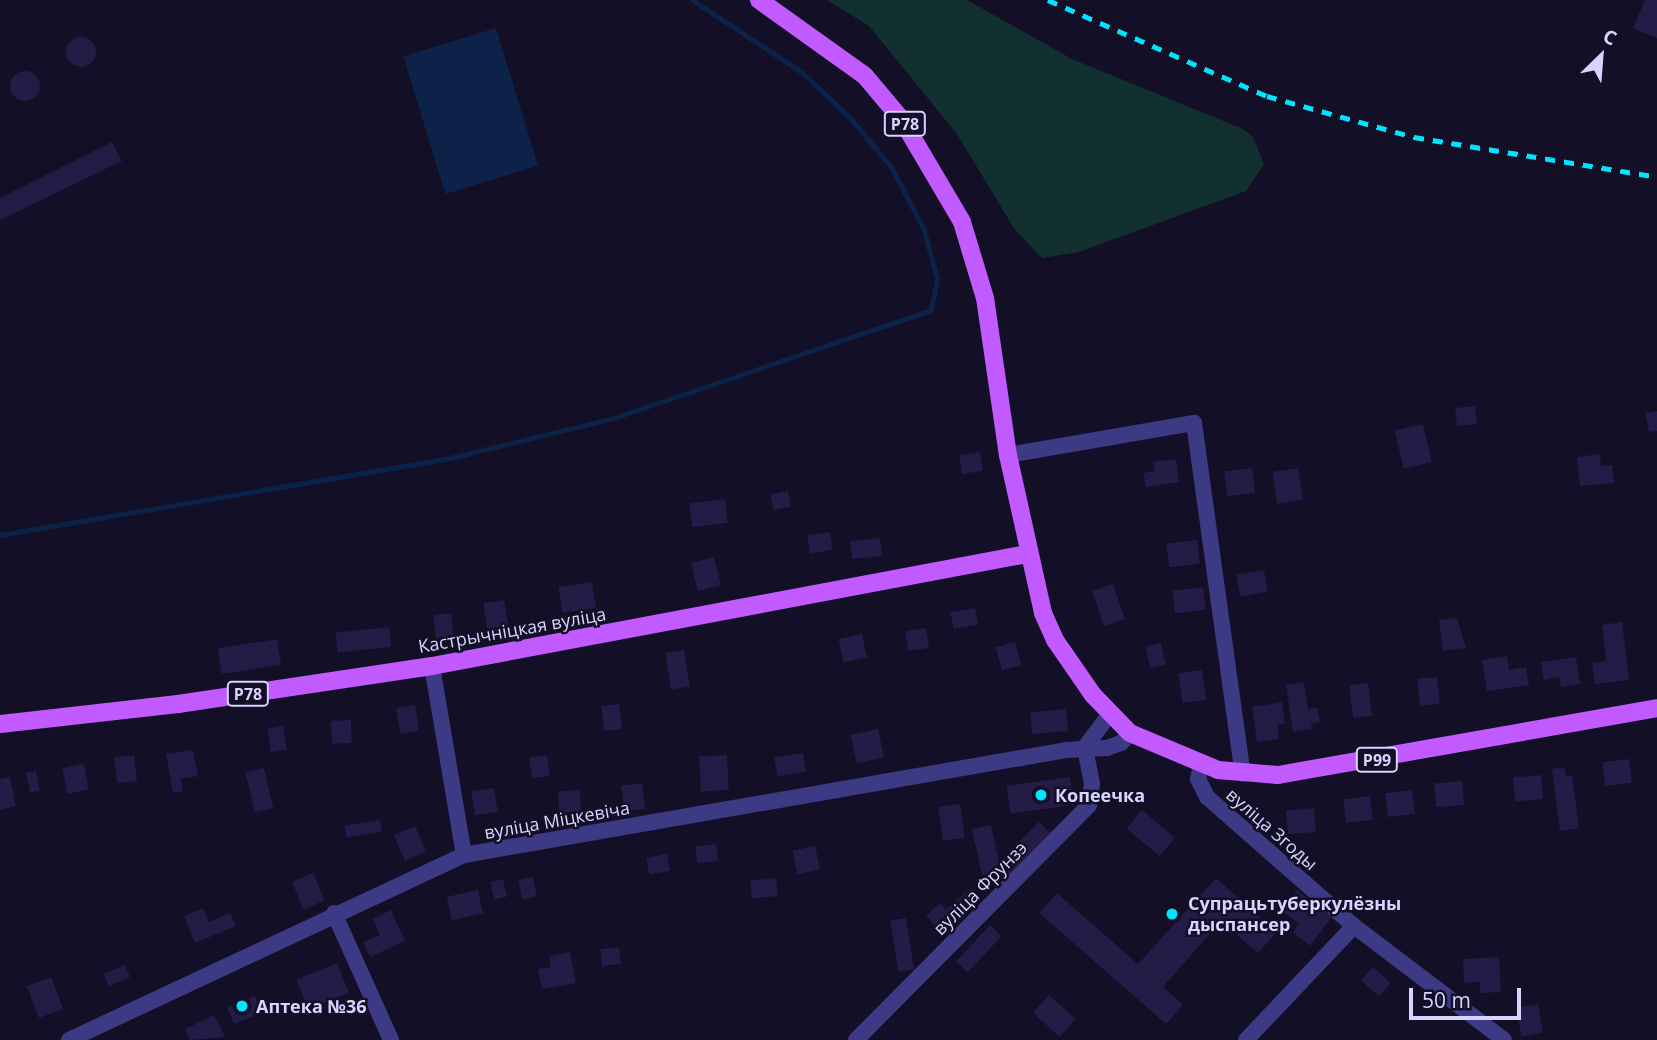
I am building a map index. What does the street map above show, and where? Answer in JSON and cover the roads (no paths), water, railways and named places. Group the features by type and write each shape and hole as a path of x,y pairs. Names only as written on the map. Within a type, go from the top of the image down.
{"main road":[{"name":"Р78","path":"759,0 865,76 902,120 962,222 985,298 1008,455 1027,554"},
{"name":"Кастрычніцкая вуліца","path":"0,724 178,704 432,666 1027,554"},
{"name":"Р99","path":"1027,554 1055,640 1109,715 1130,733 1201,765 1243,774 1313,772 1657,708"}],"street":[{"path":"1008,455 1194,423 1243,774"},
{"path":"432,666 464,855"},
{"path":"1085,747 1109,715"},
{"name":"вуліца Міцкевіча","path":"69,1040 464,855 1085,747 1121,743 1130,733"},
{"name":"вуліца Фрунзэ","path":"856,1040 1089,805 1092,784 1085,747"},
{"name":"вуліца Згоды","path":"1201,765 1198,779 1207,797 1354,926 1504,1040"},
{"path":"334,914 391,1040"},
{"path":"1247,1040 1354,926"}],"water":[{"path":"496,28 538,166 445,194 403,56"}],"waterway":[{"path":"0,535 450,458 614,418 931,310 937,279 924,230 891,167 849,117 801,72 692,0"}],"railway":[{"path":"1048,0 1267,96 1414,137 1657,177"}],"place":[{"name":"Копеечка","path":"1041,795"},
{"name":"Супрацьтуберкулёзны дыспансер","path":"1172,914"},
{"name":"Аптека №36","path":"242,1006"}]}
